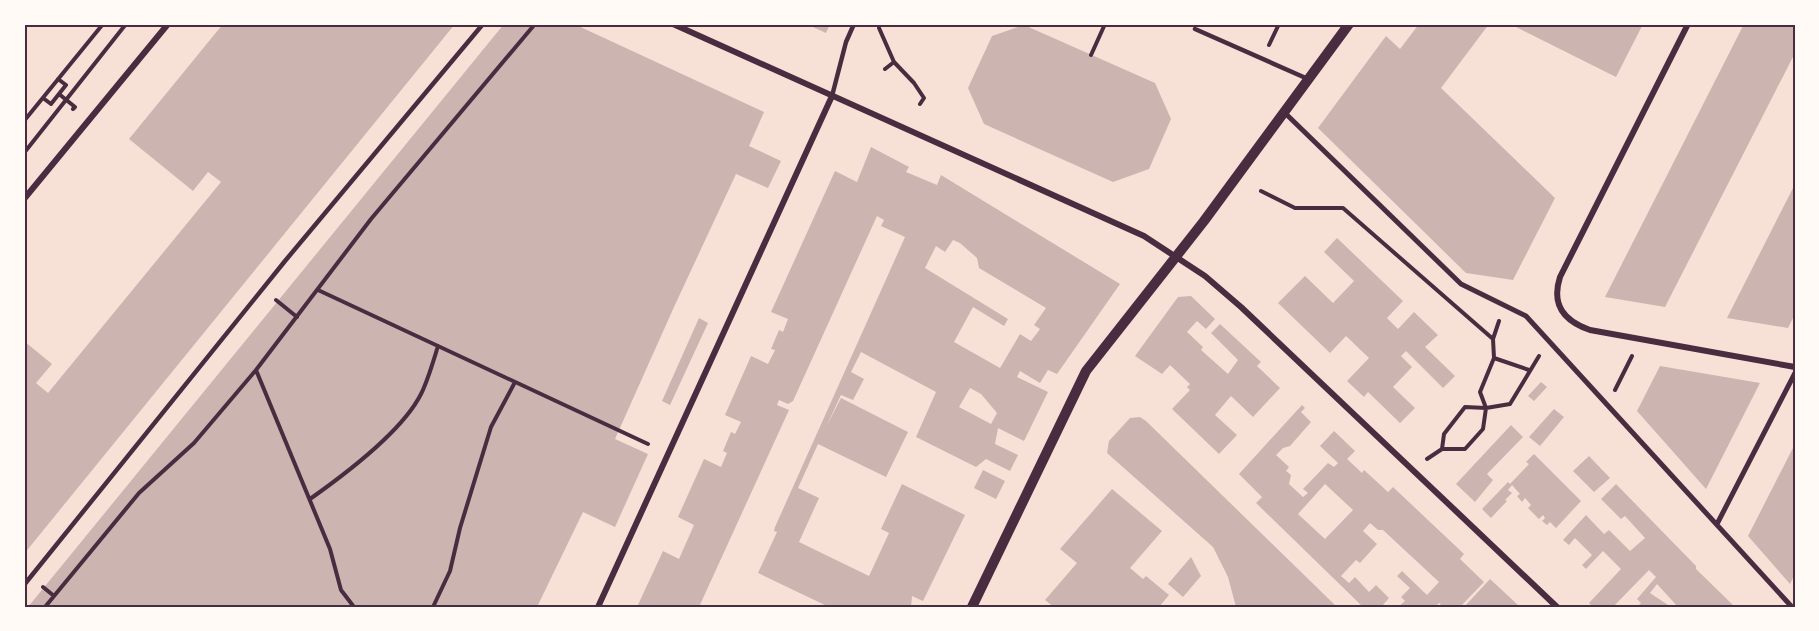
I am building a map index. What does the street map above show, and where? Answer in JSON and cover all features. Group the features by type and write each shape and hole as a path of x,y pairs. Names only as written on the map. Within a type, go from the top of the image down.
{"street":[{"path":"24,199 168,24"},
{"path":"673,24 1144,236 1176,256 1241,307 1557,607"},
{"path":"972,607 1086,371 1176,256 1349,24"},
{"path":"1688,24 1560,277 1556,294 1558,307 1567,318 1590,330 1795,367"},
{"path":"598,607 832,96"},
{"path":"1284,113 1461,284 1526,316 1792,607"},
{"path":"1717,524 1795,373"}],"lane":[{"path":"24,585 285,261 483,24"},
{"path":"832,96 846,42 854,24"},
{"path":"1195,29 1309,80"}],"path":[{"path":"24,121 103,24"},
{"path":"24,153 126,24"},
{"path":"45,607 139,493 194,443 256,370 371,219 535,24"},
{"path":"1091,55 1105,24"},
{"path":"879,28 894,62 914,83 924,98 920,104"},
{"path":"885,69 894,62"},
{"path":"43,98 51,104 59,94 66,85 58,79"},
{"path":"59,94 75,107"},
{"path":"1261,191 1296,208 1343,208 1493,339"},
{"path":"318,290 648,444"},
{"path":"278,302 297,317"},
{"path":"1426,459 1442,449 1465,449 1483,429 1486,408 1480,392 1494,358 1493,339 1496,327 1507,308"},
{"path":"1442,449 1444,434 1466,407 1486,408 1510,404 1549,341"},
{"path":"310,499 350,471 400,422 421,396 438,346"},
{"path":"1608,404 1632,355"},
{"path":"1494,358 1529,370"},
{"path":"256,370 330,549 341,591 354,607"},
{"path":"433,607 450,571 460,528 491,427 515,382"}],"building":[{"path":"223,24 455,24 24,554 24,341 52,364 36,383 48,393 221,182 208,172 193,191 129,139"},
{"path":"504,24 574,24 764,112 749,146 781,161 768,188 736,174 674,307 615,439 648,454 615,527 583,512 537,607 28,607"},
{"path":"806,24 830,24 826,33"},
{"path":"1419,24 1489,24 1441,88 1555,198 1513,280 1466,273 1318,128 1386,36 1400,49"},
{"path":"1510,24 1643,24 1616,77"},
{"path":"1744,24 1795,24 1795,53 1665,307 1605,297"},
{"path":"1024,25 1155,83 1171,119 1149,169 1113,182 984,124 968,88 992,36"},
{"path":"871,147 909,167 906,172 937,185 941,175 1120,284 1057,374 1048,370 1040,383 1020,371 1017,377 1048,392 1024,441 998,428 995,444 1018,455 1010,471 986,459 976,467 916,437 936,392 861,352 851,372 864,379 853,400 841,395 826,427 841,398 908,432 886,477 818,444 798,488 819,498 799,542 869,576 889,533 881,529 902,484 965,515 923,601 912,596 911,607 829,607 758,573 777,532 774,531 775,527 905,237 881,226 884,220 877,216 793,401 788,404 779,400 777,405 789,410 699,607 637,607 663,551 679,559 694,525 678,517 704,459 721,467 727,453 723,451 731,432 735,434 741,422 725,415 751,356 768,364 775,350 771,349 779,330 783,332 788,319 771,312 835,171 857,182","holes":["953,240 977,258 979,268 1046,308 1034,325 1040,329 1031,341 1020,334 1000,368 954,342 973,307 1004,326 1008,319 925,268 936,246 945,252","970,388 981,394 997,413 991,424 959,407"]},
{"path":"1795,184 1795,314 1788,328 1727,318"},
{"path":"1337,238 1403,301 1387,318 1398,329 1414,312 1438,335 1425,347 1455,376 1443,388 1406,351 1401,356 1412,367 1393,387 1415,408 1400,423 1368,392 1364,397 1347,381 1369,358 1346,336 1330,353 1278,303 1305,276 1333,303 1354,281 1324,252"},
{"path":"1191,296 1215,319 1206,329 1197,321 1187,332 1203,347 1201,350 1228,374 1238,360 1211,333 1220,324 1261,362 1257,366 1280,388 1253,417 1231,396 1215,415 1237,435 1219,454 1172,409 1190,390 1187,387 1190,384 1170,365 1162,374 1135,356 1178,297"},
{"path":"699,318 708,323 670,405 662,401"},
{"path":"1660,366 1760,383 1706,489 1637,411"},
{"path":"1541,382 1547,387 1534,401 1528,396"},
{"path":"1302,405 1305,408 1301,412 1311,422 1290,446 1283,448 1276,455 1289,467 1286,471 1291,475 1289,484 1303,497 1308,493 1303,489 1328,463 1334,467 1338,463 1320,446 1334,431 1355,451 1347,459 1362,473 1364,470 1388,492 1393,487 1464,554 1460,559 1484,582 1460,607 1443,607 1439,603 1435,607 1398,607 1405,601 1401,597 1410,588 1397,576 1402,571 1427,595 1439,582 1383,530 1378,530 1370,523 1363,531 1377,544 1360,563 1356,560 1341,576 1349,583 1355,577 1369,592 1376,585 1389,598 1383,605 1385,607 1363,607 1256,503 1262,497 1239,474","holes":["1325,484 1353,510 1325,539 1298,514"]},
{"path":"1554,409 1564,417 1540,446 1529,437"},
{"path":"1140,417 1337,607 1236,607 1228,577 1213,547 1107,453 1109,441 1130,418"},
{"path":"1511,425 1523,437 1487,474 1493,480 1475,502 1456,484"},
{"path":"1795,444 1795,574 1790,584 1748,536"},
{"path":"1534,454 1581,501 1556,528 1550,522 1547,525 1542,521 1545,518 1543,515 1539,519 1528,508 1531,505 1525,498 1522,502 1517,496 1520,494 1512,485 1508,490 1512,493 1505,500 1507,501 1491,518 1482,509 1529,464 1526,462"},
{"path":"1589,456 1610,478 1594,492 1573,471"},
{"path":"983,470 1005,481 996,499 974,488"},
{"path":"1616,484 1735,607 1678,607 1657,584 1650,593 1668,605 1666,607 1637,607 1641,603 1637,599 1656,577 1649,570 1613,607 1593,607 1589,603 1621,569 1603,551 1586,569 1582,565 1592,555 1575,538 1569,545 1563,540 1586,515 1604,534 1609,530 1630,551 1645,538 1625,516 1621,519 1601,499"},
{"path":"1112,489 1162,531 1130,568 1143,579 1146,576 1169,595 1159,607 1054,607 1045,600 1077,563 1060,549"},
{"path":"1191,557 1201,576 1183,597 1168,584"},
{"path":"1490,579 1518,605 1516,607 1464,607"}]}
